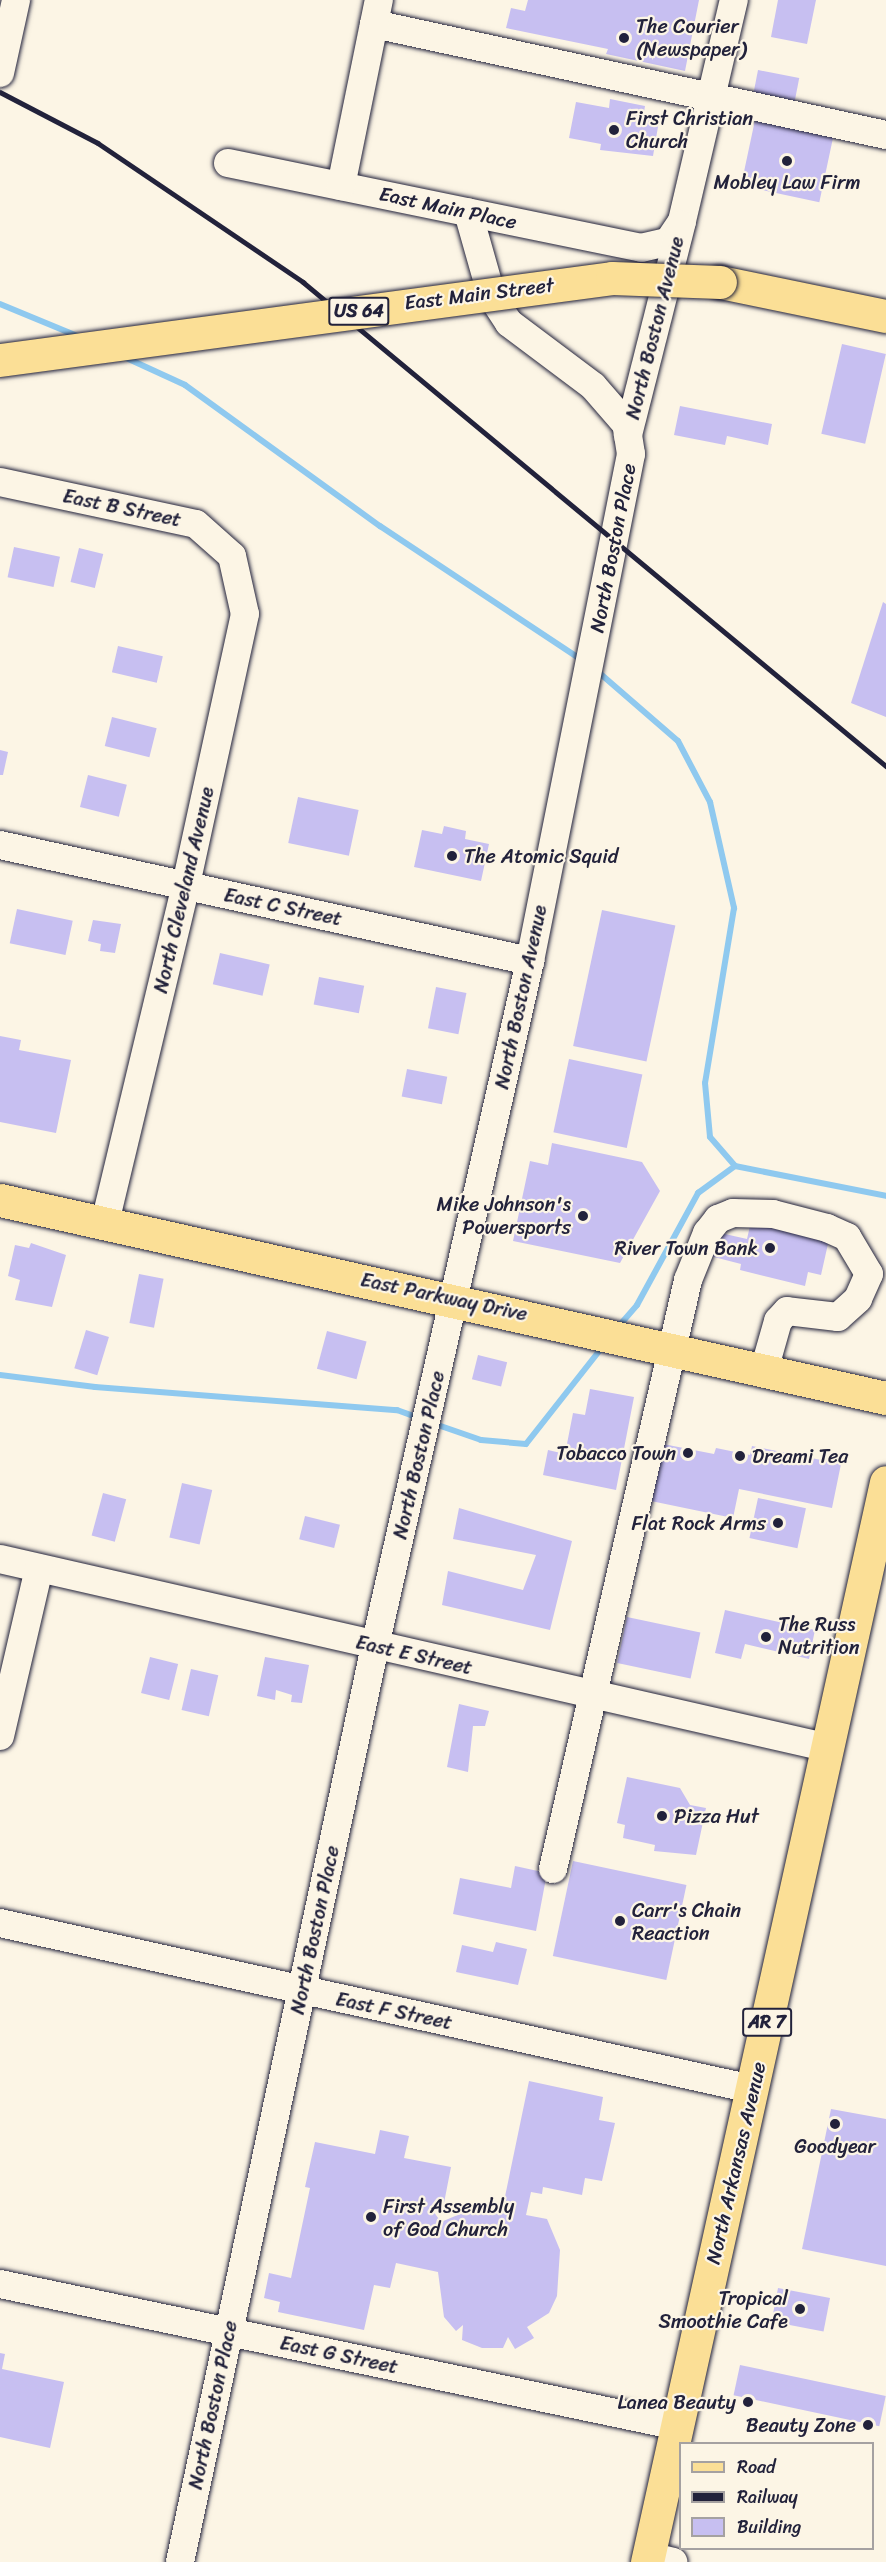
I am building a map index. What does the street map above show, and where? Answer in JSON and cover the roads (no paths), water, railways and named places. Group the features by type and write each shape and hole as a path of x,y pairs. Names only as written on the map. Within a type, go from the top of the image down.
{"main road":[{"name":"East Main Street","path":"0,360 591,280 668,278 720,282 886,316"},
{"name":"East Parkway Drive","path":"0,1200 454,1299 886,1398"},
{"name":"North Arkansas Avenue","path":"656,2560 678,2426 886,1482"}],"street":[{"path":"0,73 16,0"},
{"name":"North Boston Avenue","path":"628,435 675,232 711,99 734,0"},
{"path":"341,186 377,12 711,99 886,135"},
{"name":"East Main Place","path":"228,163 641,248 675,232"},
{"name":"North Boston Place","path":"468,212 492,297 509,323 593,386 626,424 631,454 585,695"},
{"name":"East B Street","path":"0,482 196,524 231,556"},
{"name":"North Cleveland Avenue","path":"105,1222 186,885 245,614 231,556"},
{"name":"North Boston Avenue","path":"454,1299 530,961 585,695"},
{"name":"East C Street","path":"0,845 530,961"},
{"path":"553,1869 590,1694 688,1280 707,1233 718,1219 733,1214 773,1214 827,1228 847,1237 878,1275 858,1299 838,1317 788,1311 778,1321 764,1370"},
{"name":"North Boston Place","path":"180,2562 375,1646 454,1299"},
{"name":"East E Street","path":"0,1559 829,1748"},
{"path":"0,1736 39,1568"},
{"name":"East F Street","path":"0,1923 753,2089"},
{"name":"East G Street","path":"0,2284 678,2426"}],"waterway":[{"path":"0,304 80,337"},
{"path":"122,356 185,385 380,526 583,661"},
{"path":"596,670 678,741 710,802 734,908 705,1083 710,1137 735,1166 886,1196"},
{"path":"618,1327 637,1305 698,1193 735,1166"},
{"path":"432,1423 481,1440 526,1444 604,1345"},
{"path":"0,1375 95,1387 397,1410 419,1418"}],"railway":[{"path":"0,92 98,143 303,282 886,766"}],"place":[{"name":"The Courier (Newspaper)","path":"624,38"},
{"name":"First Christian Church","path":"614,130"},
{"name":"Mobley Law Firm","path":"787,161"},
{"name":"The Atomic Squid","path":"452,856"},
{"name":"Mike Johnson's Powersports","path":"583,1216"},
{"name":"River Town Bank","path":"770,1248"},
{"name":"Tobacco Town","path":"688,1453"},
{"name":"Dreami Tea","path":"740,1456"},
{"name":"Flat Rock Arms","path":"778,1523"},
{"name":"The Russ Nutrition","path":"766,1637"},
{"name":"Pizza Hut","path":"662,1816"},
{"name":"Carr's Chain Reaction","path":"620,1921"},
{"name":"Goodyear","path":"835,2124"},
{"name":"First Assembly of God Church","path":"371,2217"},
{"name":"Tropical Smoothie Cafe","path":"800,2309"},
{"name":"Lanea Beauty","path":"748,2402"},
{"name":"Beauty Zone","path":"868,2425"}]}
